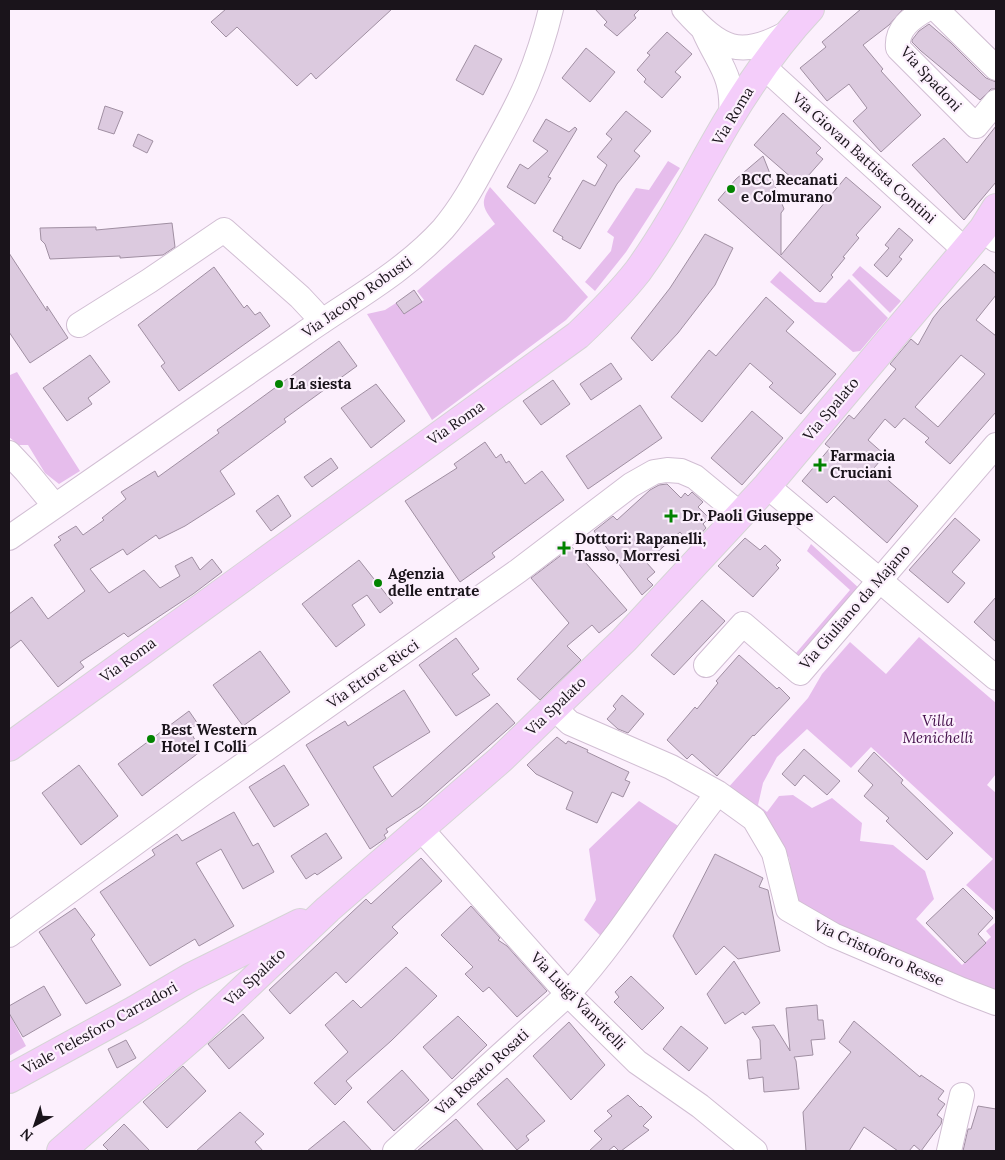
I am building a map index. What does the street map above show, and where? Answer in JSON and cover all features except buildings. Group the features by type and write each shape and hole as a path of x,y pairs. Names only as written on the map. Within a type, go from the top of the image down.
{"main road":[{"name":"Via Roma","path":"9,747 578,334 620,292 638,270 661,235 731,116 789,32 810,9"},
{"name":"Via Spalato","path":"61,1151 212,1018 328,910 501,759 555,709 656,607 741,515 965,250 992,226"},
{"name":"Viale Telesforo Carradori","path":"9,1079 191,977 328,910"},
{"path":"239,953 235,957 239,970 248,975 259,973"},
{"name":"Viale Telesforo Carradori","path":"191,977 209,976 221,987 223,1000 212,1018"}],"street":[{"name":"Via Jacopo Robusti","path":"9,538 415,257 462,205 526,85 551,9"},
{"path":"684,9 704,31 720,42 742,48 770,43 789,32"},
{"name":"Via Spadoni","path":"927,9 905,25 897,40 898,48 976,126 996,102"},
{"path":"936,9 996,68"},
{"path":"704,31 720,60 729,82 732,98 731,116"},
{"name":"Via Giovan Battista Contini","path":"764,67 965,250"},
{"path":"79,325 221,234 224,230 300,297 321,322"},
{"name":"Via Giuliano da Majano","path":"706,665 743,624 800,673 996,445"},
{"path":"9,453 54,506"},
{"name":"Via Ettore Ricci","path":"9,935 213,787 518,572 631,485 654,472 667,470 681,471 695,477 741,515"},
{"path":"767,486 996,678"},
{"name":"Via Cristoforo Resse","path":"555,709 570,723 671,767 718,793 754,818 774,853 788,909 833,936 996,1003"},
{"name":"Via Rosato Rosati","path":"395,1151 568,994 601,957 679,844 718,793"},
{"name":"Via Luigi Vanvitelli","path":"421,829 568,994 637,1062 700,1106 755,1151"},
{"path":"949,1151 962,1096"}],"green space":[{"path":"668,161 680,168 626,252 595,291 585,282 611,251 614,237 607,232 636,188 649,190"},
{"path":"490,187 588,297 566,320 432,420 367,314 385,310 396,303 404,314 424,300 417,291 495,224 484,206"},
{"path":"860,266 901,301 890,313 852,275"},
{"path":"780,271 815,302 826,303 849,279 888,318 860,351 853,352 770,282"},
{"path":"17,372 80,471 59,484 45,473 28,445 19,445 9,437 9,378 10,375"},
{"path":"811,544 861,590 796,665 790,660 850,590 807,551"},
{"name":"Villa Menichelli","path":"919,637 996,703 996,774 987,785 996,793 996,912 966,885 993,859 871,747 851,768 807,729 777,757 763,783 758,805 767,812 779,796 793,795 812,808 832,798 862,823 860,841 893,845 925,871 934,899 916,919 962,965 991,937 986,931 996,922 996,996 965,985 796,905 789,858 761,815 727,789 808,698 822,674 850,642 886,674"},
{"path":"639,801 683,829 604,939 584,920 596,900 589,849"},
{"path":"9,1013 26,1046 9,1056"}],"place":[{"name":"BCC Recanati e Colmurano","path":"731,189"},
{"name":"La siesta","path":"279,384"},
{"name":"Farmacia Cruciani","path":"820,465"},
{"name":"Dr. Paoli Giuseppe","path":"671,516"},
{"name":"Dottori: Rapanelli, Tasso, Morresi","path":"564,548"},
{"name":"Agenzia delle entrate","path":"378,583"},
{"name":"Best Western Hotel I Colli","path":"151,739"}]}
